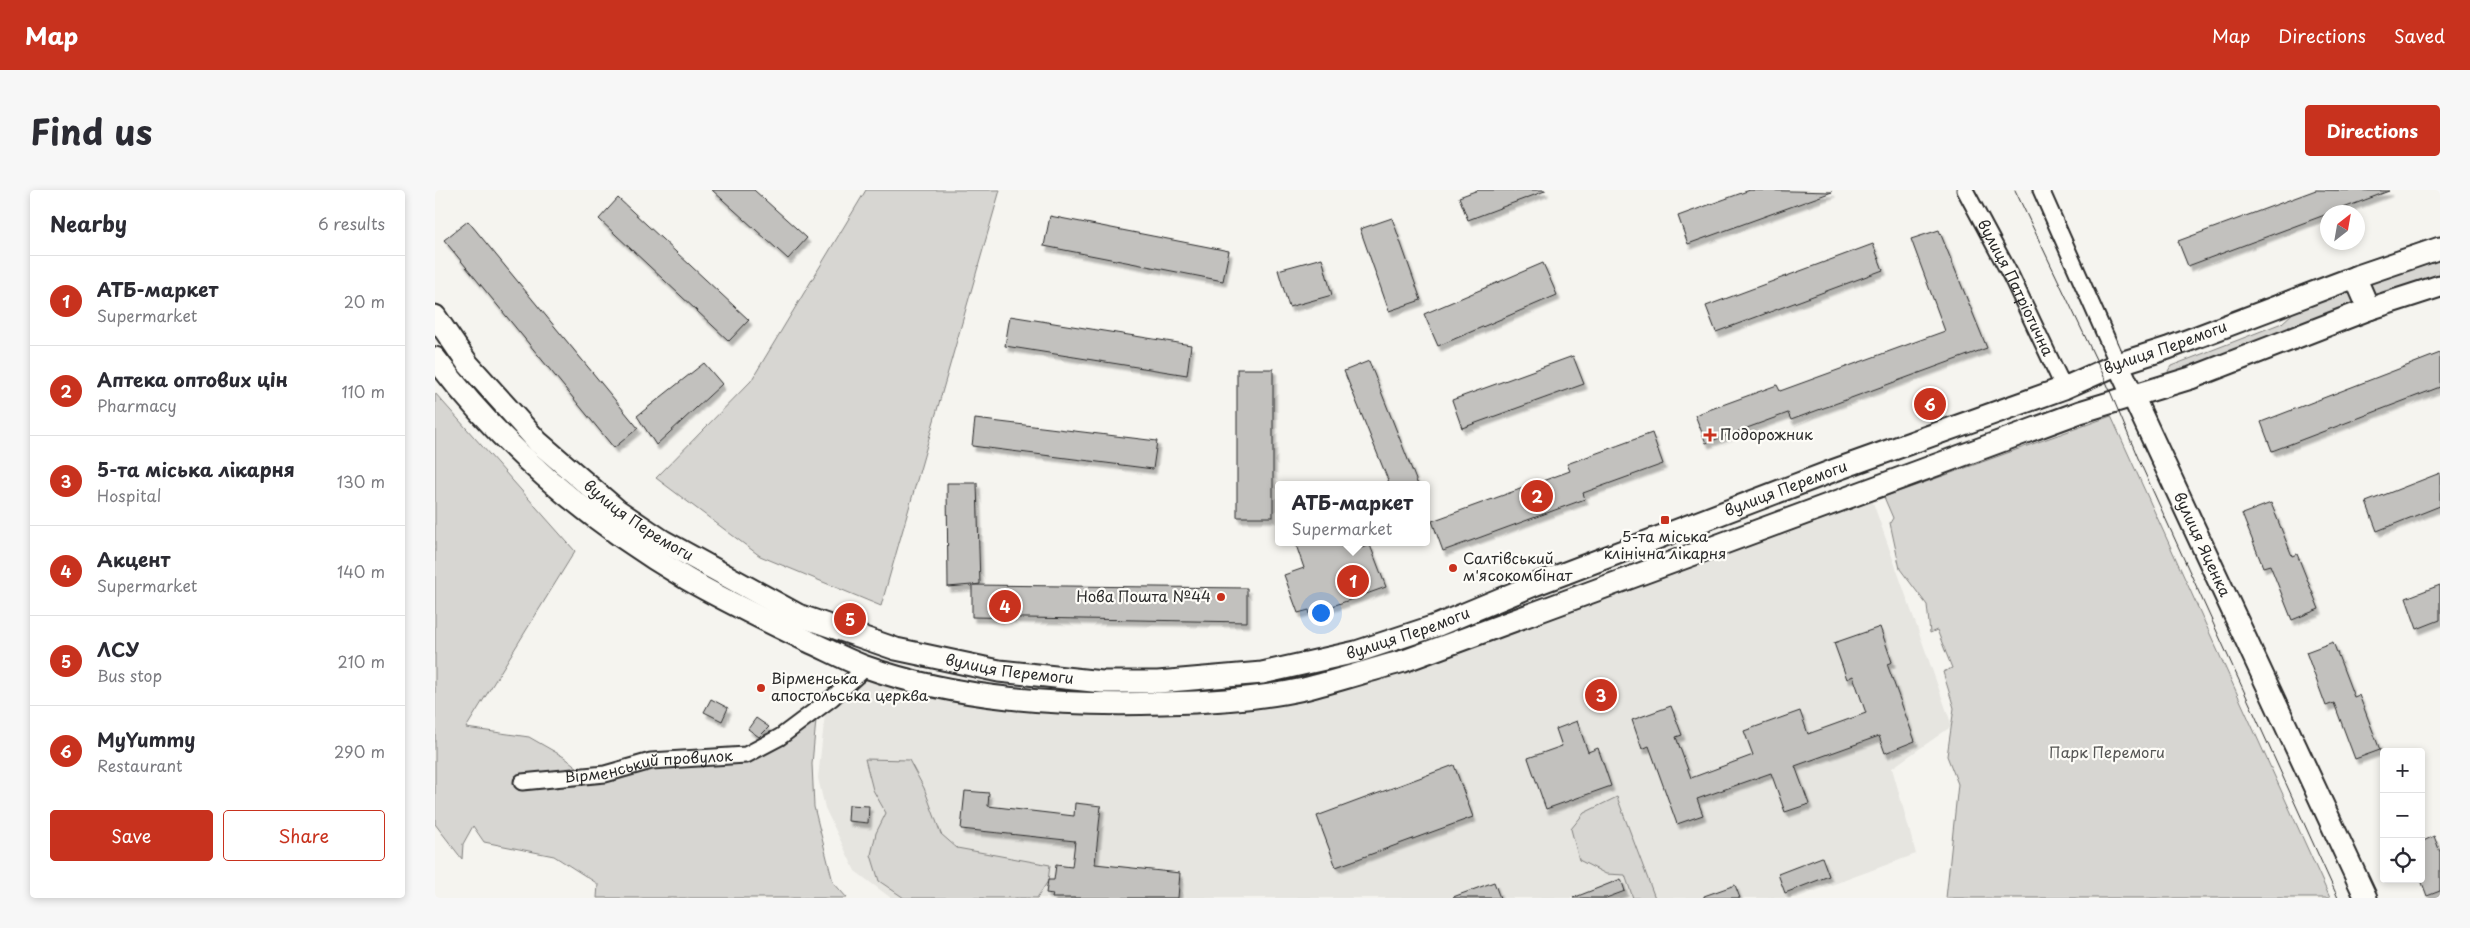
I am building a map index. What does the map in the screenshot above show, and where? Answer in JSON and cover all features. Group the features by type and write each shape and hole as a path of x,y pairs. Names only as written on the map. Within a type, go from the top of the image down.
{"main road":[{"name":"вулиця Перемоги","path":"435,316 468,364 538,442 617,510 663,541 798,615 896,649 999,671 1102,682 1158,682 1262,673 1356,652 1438,625 1534,585 1847,466 2064,388 2118,364 2168,348 2355,277 2440,248"},
{"path":"2355,277 2369,309"},
{"name":"вулиця Перемоги","path":"435,358 467,401 546,479 634,547 730,604 860,665 909,681 976,694 1035,701 1082,704 1205,702 1303,689 1403,661 2074,414 2191,378 2369,309 2440,286"},
{"name":"вулиця Яценка","path":"2118,364 2366,898"},
{"path":"1847,466 1857,495"}],"street":[{"name":"вулиця Патріотична","path":"1965,190 2011,276 2064,388"},
{"name":"вулиця Яценка","path":"2041,190 2118,364"},
{"name":"Вірменський провулок","path":"522,782 605,774 651,761 746,755 779,737 832,698 860,673 860,665"}],"shaded area":[{"path":"1870,494 1952,726 1892,768 1916,854 1796,898 891,898 855,871 825,808 818,778 825,714 850,660 1035,701 1303,689"}],"green space":[{"path":"866,190 1000,190 881,606 760,556 656,478 751,381"},
{"path":"2440,256 2440,277 2382,297 2374,292 2370,285 2377,277"},
{"path":"2349,288 2355,297 2353,303 2347,308 2170,375 2168,371 2171,366 2282,323 2306,301"},
{"path":"435,393 575,551 466,728 529,737 564,757 596,782 667,763 778,745 816,720 812,764 814,807 833,882 847,898 597,898 598,884 554,856 484,842 473,826 463,844 462,859 435,824"},
{"name":"Парк Перемоги","path":"2111,416 2330,898 1946,898 1958,784 1947,756 1954,708 1943,672 1952,668 1937,630 1930,633 1927,605 1900,569 1890,523 1893,518 1884,497"},
{"path":"865,759 909,760 924,788 941,834 957,848 1050,865 1048,881 1037,898 904,898 879,881 871,855 876,833 886,813 873,790"},
{"path":"1617,797 1655,898 1633,898 1625,875 1606,874 1579,860 1571,829 1584,813"}],"building":[{"path":"712,190 754,190 807,238 788,259"},
{"path":"1478,190 1545,191 1468,220 1459,197"},
{"path":"1750,190 1832,192 1688,244 1678,216"},
{"path":"2316,190 2389,191 2351,205 2320,205 2320,217 2188,266 2178,241"},
{"path":"618,198 749,320 729,341 599,219"},
{"path":"1050,216 1229,251 1223,281 1044,246"},
{"path":"1392,218 1421,300 1389,311 1360,229"},
{"path":"468,221 638,428 614,448 444,240"},
{"path":"1939,230 1987,348 1791,420 1788,413 1706,443 1695,415 1777,385 1780,391 1945,331 1911,239"},
{"path":"1873,244 1883,270 1716,332 1706,306"},
{"path":"1322,258 1332,295 1289,307 1278,270"},
{"path":"1543,263 1557,295 1438,346 1424,314"},
{"path":"1010,316 1191,345 1187,375 1005,346"},
{"path":"2440,353 2440,387 2272,451 2261,422"},
{"path":"1573,356 1584,384 1462,428 1452,400"},
{"path":"1369,361 1416,481 1388,481 1344,371"},
{"path":"704,363 722,384 656,445 637,416"},
{"path":"1237,369 1273,369 1273,517 1237,517"},
{"path":"975,419 1157,441 1153,469 972,446"},
{"path":"1652,433 1663,464 1583,493 1585,499 1443,551 1432,521 1570,471 1567,464"},
{"path":"2440,473 2440,506 2377,531 2366,502"},
{"path":"947,483 977,483 980,584 973,585 1247,588 1247,622 972,617 972,585 948,587"},
{"path":"2271,503 2292,556 2297,554 2319,609 2292,620 2270,565 2263,567 2242,514"},
{"path":"1296,546 1360,546 1361,548 1370,546 1386,587 1310,614 1309,610 1298,613 1284,575 1304,568"},
{"path":"2440,585 2440,620 2417,629 2406,598"},
{"path":"1880,627 1892,662 1887,664 1915,741 1885,753 1879,736 1795,766 1809,804 1785,812 1771,773 1697,799 1703,815 1677,824 1649,746 1642,749 1632,720 1671,706 1682,735 1676,737 1691,778 1753,755 1744,731 1800,711 1808,734 1866,713 1853,676 1847,679 1834,643"},
{"path":"2333,642 2354,697 2359,695 2380,750 2355,759 2334,703 2326,706 2306,652"},
{"path":"711,699 728,708 722,721 704,712"},
{"path":"756,718 769,727 759,737 748,729"},
{"path":"1577,721 1588,752 1598,748 1611,786 1546,809 1528,758 1562,746 1556,729"},
{"path":"1454,765 1473,817 1336,867 1317,816"},
{"path":"965,791 989,793 988,806 1074,816 1075,803 1101,806 1095,864 1180,873 1178,898 1052,898 1053,894 1046,893 1048,880 1054,880 1056,865 1072,867 1075,841 961,829"},
{"path":"849,805 869,806 868,823 848,821"},
{"path":"2434,836 2440,852 2440,891 2427,896 2422,883 2425,883 2425,840"},
{"path":"1822,857 1829,876 1785,893 1778,874"},
{"path":"1621,879 1625,891 1606,898 1573,898"},
{"path":"1494,882 1500,898 1453,897"},
{"path":"1735,885 1740,898 1704,898 1704,896"}],"tram line":[{"path":"2015,190 2102,372 2138,458 2338,898"}],"place":[{"name":"MyYummy","path":"1930,404"},
{"name":"Подорожник","path":"1710,435"},
{"name":"Аптека оптових цін","path":"1537,496"},
{"name":"5-та міська клінічна лікарня","path":"1665,520"},
{"name":"Салтівський м'ясокомбінат","path":"1453,568"},
{"name":"АТБ-маркет","path":"1353,581"},
{"name":"Нова Пошта №44","path":"1221,597"},
{"name":"Акцент","path":"1005,606"},
{"name":"ЛСУ","path":"850,619"},
{"name":"Вірменська апостольська церква","path":"761,688"},
{"name":"5-та міська лікарня","path":"1601,695"}]}
